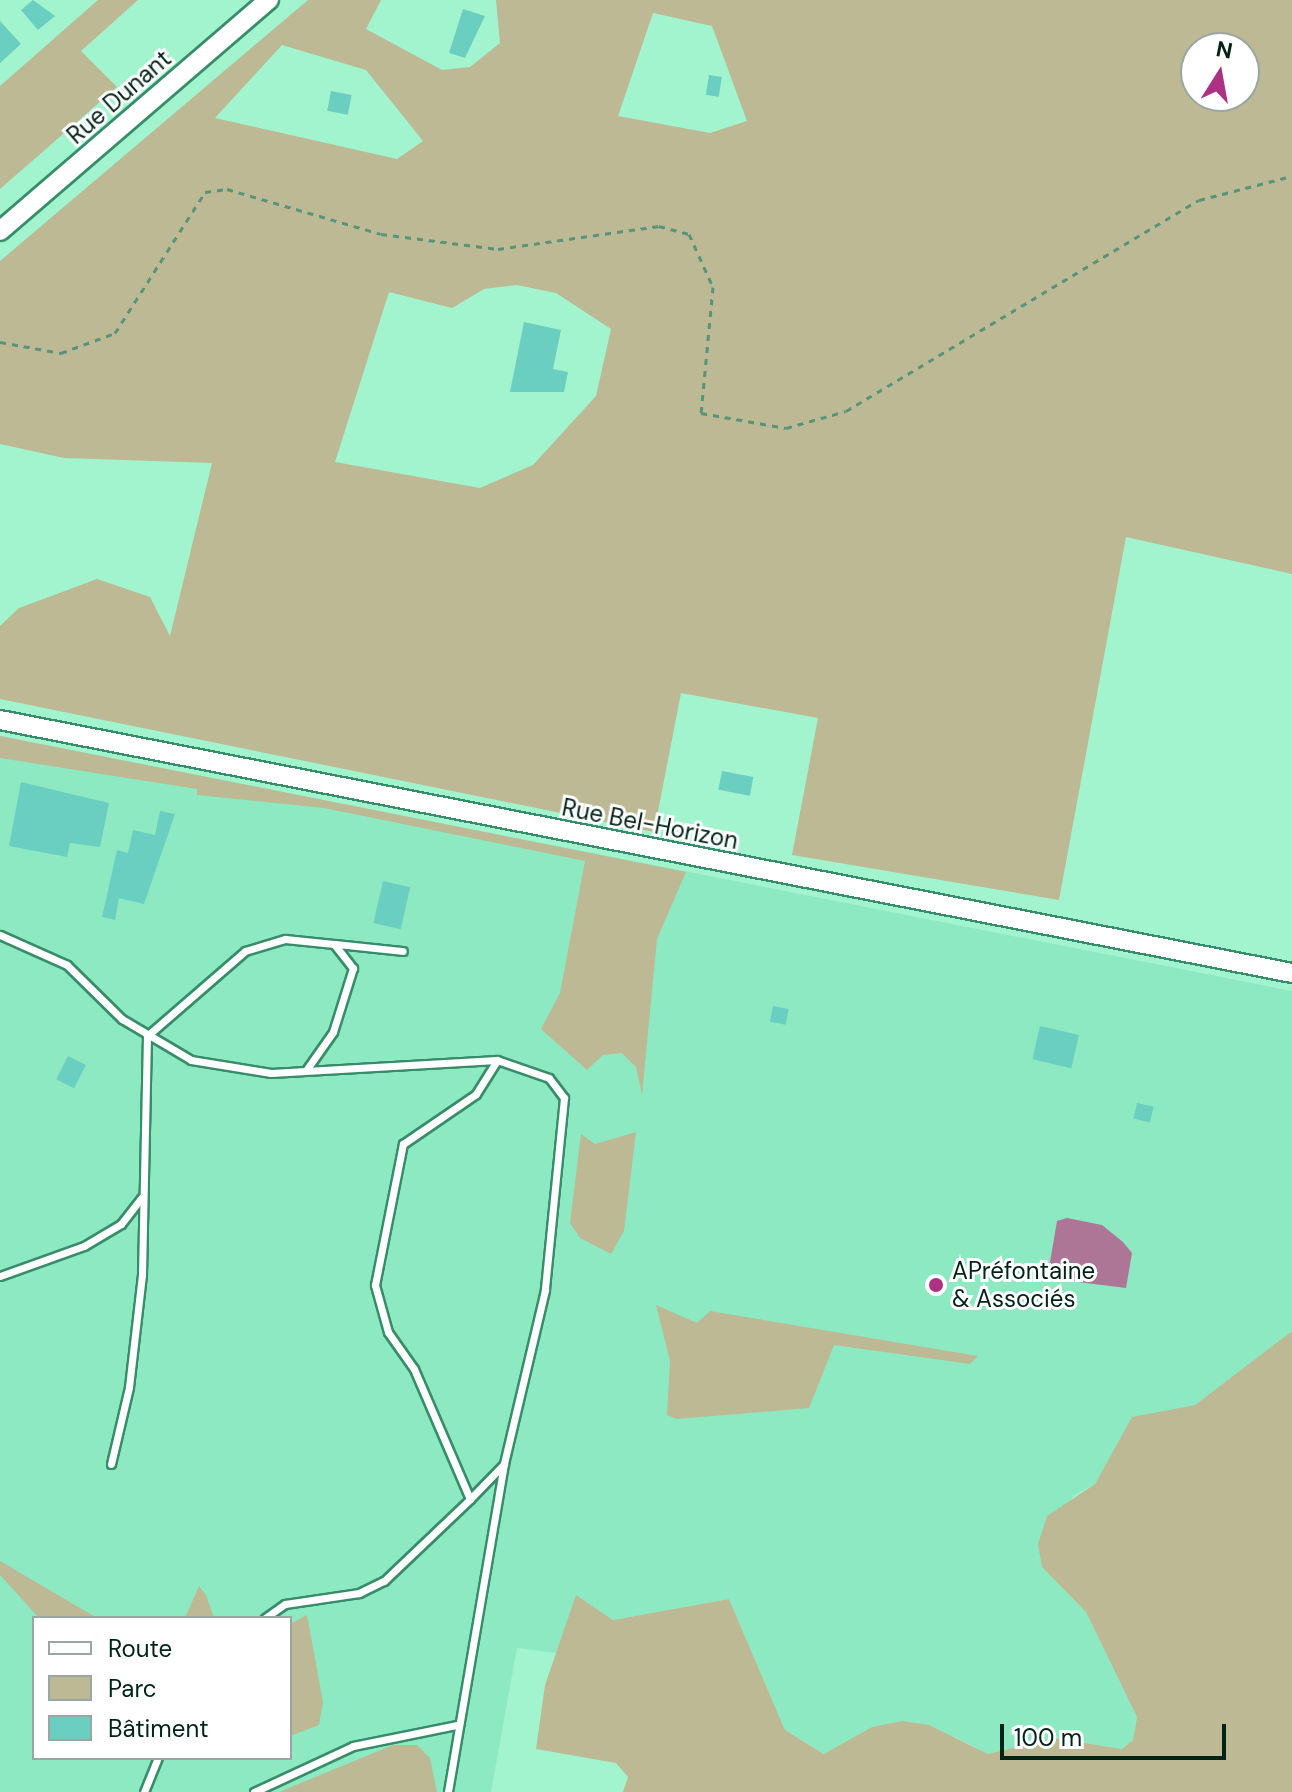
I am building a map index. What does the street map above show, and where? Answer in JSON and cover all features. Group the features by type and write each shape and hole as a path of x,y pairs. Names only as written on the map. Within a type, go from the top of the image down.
{"street":[{"name":"Rue Dunant","path":"0,231 269,0"},
{"name":"Rue Bel-Horizon","path":"0,720 1292,973"}],"lane":[{"path":"0,935 67,965 147,1036 223,1069 307,1069 497,1060 549,1078 564,1098 565,1124 545,1290 504,1464 481,1625 456,1725 448,1792"},
{"path":"111,1464 129,1387 142,1197 147,1036 245,951 285,939 403,951"},
{"path":"307,1069 333,1032 353,968 334,944"},
{"path":"470,1499 414,1369 388,1332 375,1285 403,1144 476,1094 497,1060"},
{"path":"0,1276 84,1246 121,1224 142,1197"},
{"path":"268,1616 285,1604 359,1593 384,1581 504,1464"},
{"path":"254,1792 353,1746 456,1725"},
{"path":"144,1792 157,1760"}],"path":[{"path":"0,342 61,353 115,333 205,192 227,189 381,234 498,249 659,226 689,234 710,277 701,413 786,428 846,411 1199,200 1292,176"}],"shaded area":[{"path":"0,736 1292,991 1292,1331 1195,1405 1132,1418 1095,1484 1073,1496 1042,1567 1086,1612 1137,1717 1133,1740 1122,1749 1054,1738 988,1754 955,1737 872,1727 825,1754 785,1730 729,1599 613,1620 577,1596 557,1653 517,1648 491,1792 0,1792"},
{"path":"1067,1218 1102,1225 1123,1242 1132,1253 1126,1288 1054,1279 1049,1268 1057,1221"}],"green space":[{"path":"98,0 138,0 81,51 117,87 0,189 0,86"},
{"path":"308,0 381,0 366,29 442,70 470,67 500,43 496,0 1292,0 1292,574 1126,537 1059,900 792,855 818,718 681,693 654,832 0,699 0,626 19,608 97,579 150,597 170,636 212,463 64,458 0,444 0,261","holes":["653,13 712,26 747,121 710,133 618,116","282,45 366,70 423,141 397,159 215,118","517,285 556,293 611,329 596,396 533,465 480,488 335,462 389,292 452,308 484,289"]},
{"path":"0,736 686,872 657,939 642,1095 636,1067 622,1053 603,1055 587,1070 541,1029 560,993 585,861 324,808 197,795 197,789 0,758"},
{"path":"636,1132 624,1231 611,1254 580,1238 570,1223 581,1134 595,1144"},
{"path":"656,1305 697,1323 710,1311 978,1356 970,1364 834,1345 809,1408 677,1419 667,1415 670,1361"},
{"path":"1292,1331 1292,1792 623,1792 628,1777 616,1763 536,1749 545,1685 576,1595 613,1620 729,1599 785,1730 824,1754 872,1727 902,1721 929,1725 988,1754 1054,1738 1122,1749 1133,1740 1137,1717 1086,1612 1042,1567 1038,1544 1047,1516 1095,1484 1132,1417 1195,1405"},
{"path":"0,1561 94,1616 37,1616 0,1575"},
{"path":"199,1586 206,1595 213,1616 186,1616"},
{"path":"307,1615 323,1702 319,1725 292,1735 292,1623"},
{"path":"393,1745 417,1745 430,1758 437,1792 279,1792"}],"building":[{"path":"33,0 55,16 38,30 21,10"},
{"path":"463,9 485,16 465,58 449,53"},
{"path":"0,21 21,44 0,63"},
{"path":"709,75 722,77 719,97 706,95"},
{"path":"331,91 352,95 348,115 327,111"},
{"path":"524,322 561,330 553,369 568,372 564,392 510,392"},
{"path":"722,771 753,777 750,796 718,790"},
{"path":"21,782 109,803 100,847 70,843 67,857 9,846"},
{"path":"160,811 175,814 144,904 119,898 115,920 102,917 117,850 128,853 133,830 155,835"},
{"path":"383,881 410,887 401,929 373,923"},
{"path":"773,1006 789,1009 786,1025 770,1022"},
{"path":"1040,1026 1079,1035 1071,1068 1032,1059"},
{"path":"68,1056 86,1065 74,1088 56,1079"},
{"path":"1137,1103 1154,1107 1150,1122 1133,1119"}],"place":[{"name":"APréfontaine & Associés","path":"936,1285"}]}
